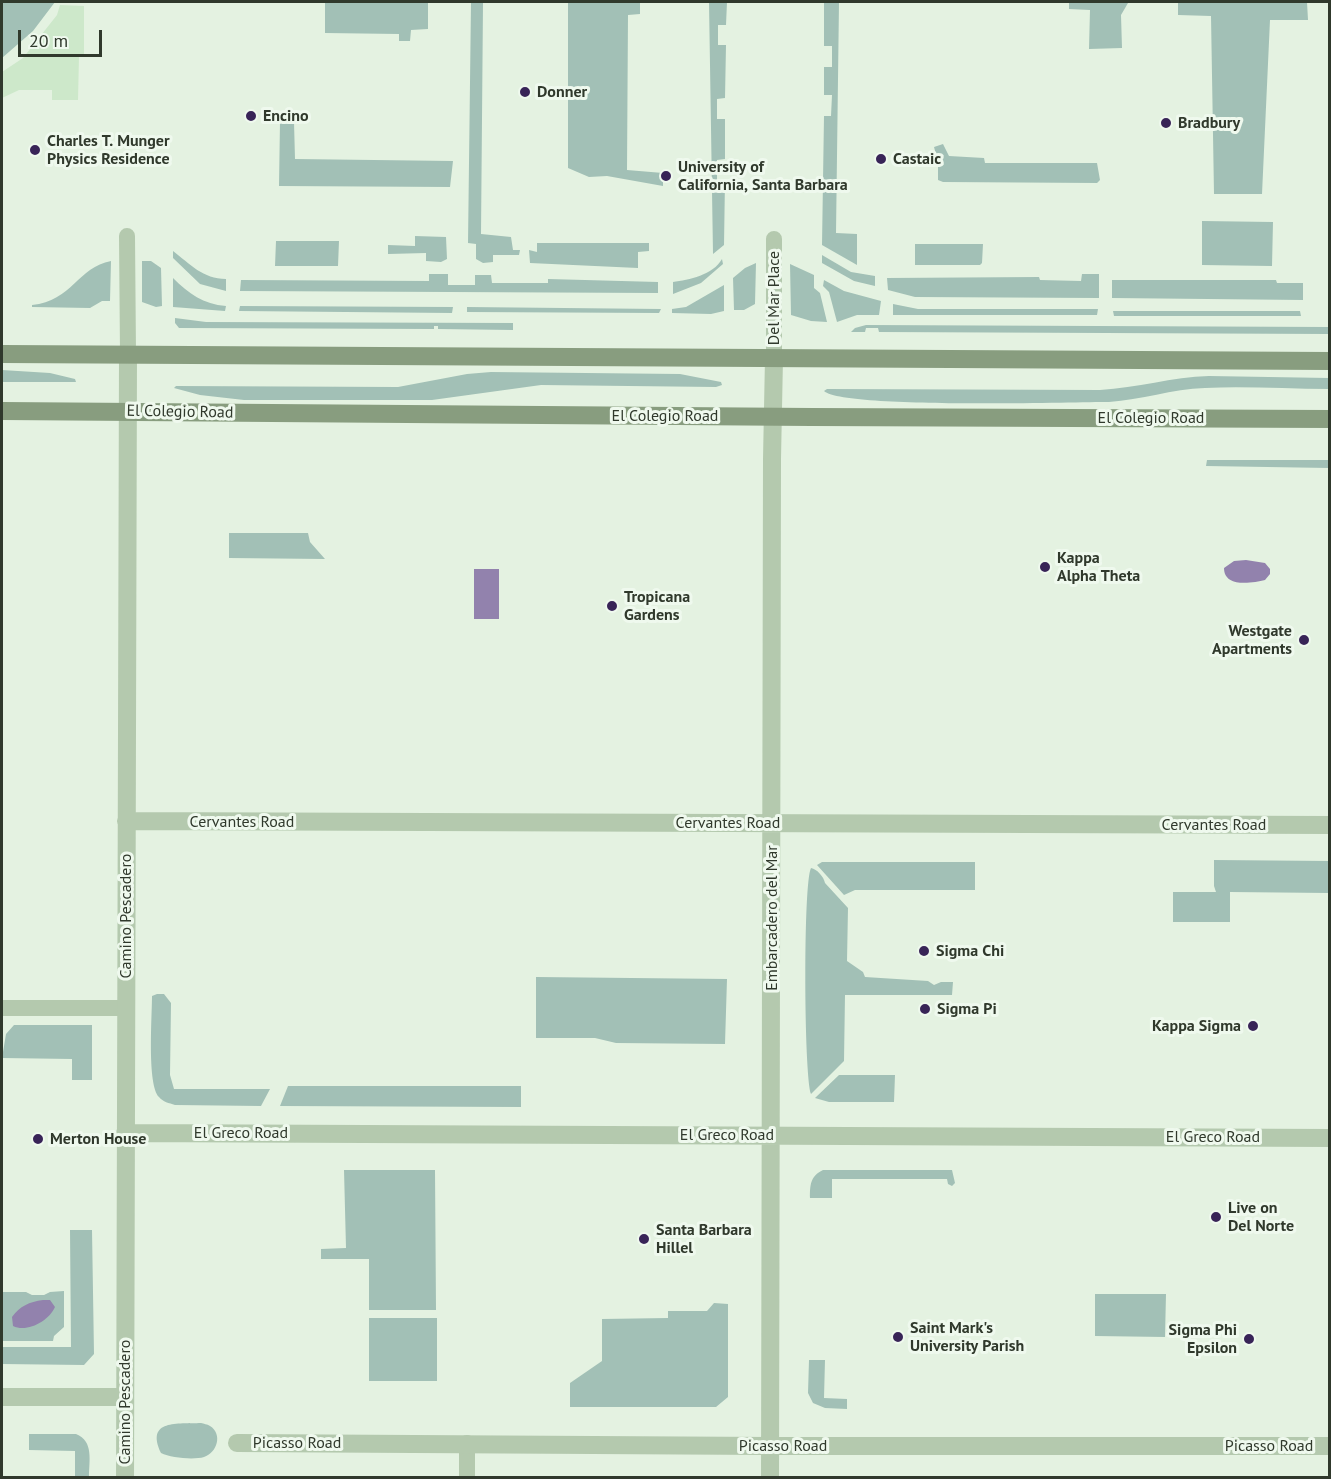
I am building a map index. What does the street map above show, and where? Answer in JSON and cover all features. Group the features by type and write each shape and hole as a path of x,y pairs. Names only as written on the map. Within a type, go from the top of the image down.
{"main road":[{"path":"2,354 1329,361"},
{"name":"El Colegio Road","path":"2,411 1329,419"}],"street":[{"name":"Camino Pescadero","path":"125,1478 124,1133 128,354"},
{"name":"Embarcadero del Mar","path":"770,1478 774,358"},
{"name":"Cervantes Road","path":"126,821 1329,825"},
{"name":"El Greco Road","path":"124,1133 1329,1138"},
{"path":"2,1397 124,1397"},
{"name":"Picasso Road","path":"237,1443 1329,1446"}],"lane":[{"path":"127,236 128,354"},
{"name":"Del Mar Place","path":"774,239 774,358"},
{"path":"2,1008 126,1008"},
{"path":"467,1443 467,1478"}],"shaded area":[{"path":"2,2 55,2 33,31 2,58"},
{"path":"325,2 428,2 428,29 411,30 410,41 399,41 399,34 325,33"},
{"path":"471,2 483,3 481,234 511,237 513,250 520,250 519,255 493,255 493,262 483,263 476,259 476,244 468,243"},
{"path":"568,2 640,2 640,14 628,15 627,170 663,173 663,186 607,176 589,177 568,168"},
{"path":"709,2 727,2 726,25 718,25 718,45 726,45 725,98 717,99 717,119 725,119 725,159 717,160 717,180 725,180 724,245 713,254"},
{"path":"824,2 839,2 836,233 857,234 857,265 822,245 824,116 831,116 832,95 824,95 824,67 832,67 832,46 824,46"},
{"path":"1069,2 1128,3 1121,15 1122,48 1089,49 1090,10 1069,9"},
{"path":"1178,2 1307,2 1308,20 1270,20 1262,194 1214,194 1211,16 1178,15"},
{"path":"60,5 84,6 84,56 79,56 78,100 52,100 52,90 19,90 2,98 2,72 23,58 57,15"},
{"path":"280,122 294,122 295,159 453,161 450,187 279,186"},
{"path":"943,144 949,156 984,158 985,163 1097,163 1100,180 1097,183 943,182 938,180 938,162 934,147"},
{"path":"1202,221 1273,222 1272,266 1202,265"},
{"path":"415,236 446,237 447,259 441,262 426,261 426,253 388,254 388,245 415,246"},
{"path":"276,241 339,241 338,266 275,266"},
{"path":"537,243 649,243 649,251 638,252 638,268 530,263 529,250 537,252"},
{"path":"915,244 983,244 982,263 980,265 915,265"},
{"path":"173,251 204,274 226,279 226,291 200,284 173,258"},
{"path":"822,255 851,272 875,276 875,286 854,281 822,263"},
{"path":"722,259 723,264 701,283 673,294 673,282 707,273"},
{"path":"111,261 110,301 102,301 90,308 32,307 32,305 57,297 90,270"},
{"path":"142,261 151,261 161,268 162,306 156,307 142,302"},
{"path":"756,263 755,304 744,310 734,310 733,278 745,268"},
{"path":"790,264 814,275 814,288 820,293 827,322 811,321 791,315"},
{"path":"429,274 448,274 448,285 475,285 475,275 491,275 492,283 548,283 548,279 658,282 658,293 240,291 241,280 429,281"},
{"path":"1082,274 1099,274 1099,298 915,297 888,290 887,278 1039,277 1040,280 1081,281"},
{"path":"173,278 197,297 210,303 226,306 225,311 173,307"},
{"path":"824,280 844,291 881,301 879,315 857,315 837,322 829,292 823,286"},
{"path":"1112,280 1276,280 1277,283 1303,283 1303,300 1112,298"},
{"path":"724,285 724,311 711,314 672,313 672,309 686,307"},
{"path":"893,304 918,309 1098,309 1097,315 893,315"},
{"path":"240,306 453,307 452,313 239,311"},
{"path":"467,307 661,309 659,313 467,312"},
{"path":"1113,311 1300,311 1301,316 1114,316"},
{"path":"175,318 206,322 513,323 513,330 438,329 438,326 434,326 434,329 179,328 175,323"},
{"path":"866,325 1329,327 1330,334 879,332 878,328 866,328 865,332 851,332 855,328"},
{"path":"2,370 50,373 75,379 76,382 2,382"},
{"path":"491,372 680,374 721,382 722,385 716,387 541,385 432,400 244,400 200,395 174,388 176,386 398,387 467,374"},
{"path":"1209,376 1329,378 1329,389 1205,388 1109,402 1006,403 871,400 840,397 824,391 827,389 1100,390"},
{"path":"1207,460 1329,460 1329,468 1206,466"},
{"path":"229,533 308,533 310,542 325,559 229,558"},
{"path":"1234,561 1265,563 1270,569 1270,574 1265,580 1253,582 1240,583 1229,579 1224,568"},
{"path":"474,569 499,569 499,619 474,619"},
{"path":"1214,860 1329,861 1329,893 1230,892 1230,922 1173,922 1173,892 1216,892"},
{"path":"822,862 975,862 975,890 855,890 844,895 817,865"},
{"path":"811,868 820,874 825,883 848,908 847,961 863,972 865,977 928,981 934,985 941,982 953,982 952,995 845,995 844,1061 811,1094 807,1053 805,980 808,881"},
{"path":"536,977 727,979 725,1044 616,1043 595,1038 536,1038"},
{"path":"164,994 171,1003 170,1075 174,1089 270,1089 261,1106 175,1105 159,1097 153,1079 151,1050 152,996"},
{"path":"14,1025 92,1025 92,1080 72,1080 72,1059 2,1058 6,1034"},
{"path":"839,1075 895,1075 894,1102 829,1102 815,1098"},
{"path":"288,1086 521,1086 521,1107 280,1106"},
{"path":"344,1170 435,1170 436,1310 369,1310 369,1259 321,1259 321,1249 346,1248"},
{"path":"823,1170 952,1170 955,1183 952,1186 948,1184 947,1179 832,1179 832,1198 810,1198 813,1178"},
{"path":"70,1230 92,1230 94,1354 84,1365 2,1364 2,1347 71,1347"},
{"path":"64,1291 64,1327 54,1336 53,1341 2,1341 2,1292 44,1295"},
{"path":"1095,1294 1166,1294 1165,1337 1095,1336"},
{"path":"50,1300 55,1307 48,1317 31,1327 13,1326 12,1317 18,1310 29,1303"},
{"path":"714,1303 728,1304 728,1397 716,1407 570,1407 570,1383 602,1361 602,1319 668,1318 668,1311 707,1311"},
{"path":"369,1318 437,1318 437,1381 369,1381"},
{"path":"809,1360 825,1360 824,1398 847,1399 847,1409 825,1408 813,1403 808,1393"},
{"path":"201,1423 214,1429 217,1438 215,1448 209,1455 189,1458 161,1453 157,1434 161,1429 174,1424"},
{"path":"29,1434 76,1434 82,1437 88,1446 89,1477 75,1477 75,1451 29,1450"}],"place":[{"name":"Donner","path":"525,92"},
{"name":"Encino","path":"251,116"},
{"name":"Bradbury","path":"1166,123"},
{"name":"Charles T. Munger Physics Residence","path":"35,150"},
{"name":"Castaic","path":"881,159"},
{"name":"University of California, Santa Barbara","path":"666,176"},
{"name":"Kappa Alpha Theta","path":"1045,567"},
{"name":"Tropicana Gardens","path":"612,606"},
{"name":"Westgate Apartments","path":"1304,640"},
{"name":"Sigma Chi","path":"924,951"},
{"name":"Sigma Pi","path":"925,1009"},
{"name":"Kappa Sigma","path":"1253,1026"},
{"name":"Merton House","path":"38,1139"},
{"name":"Live on Del Norte","path":"1216,1217"},
{"name":"Santa Barbara Hillel","path":"644,1239"},
{"name":"Saint Mark's University Parish","path":"898,1337"},
{"name":"Sigma Phi Epsilon","path":"1249,1339"}]}
